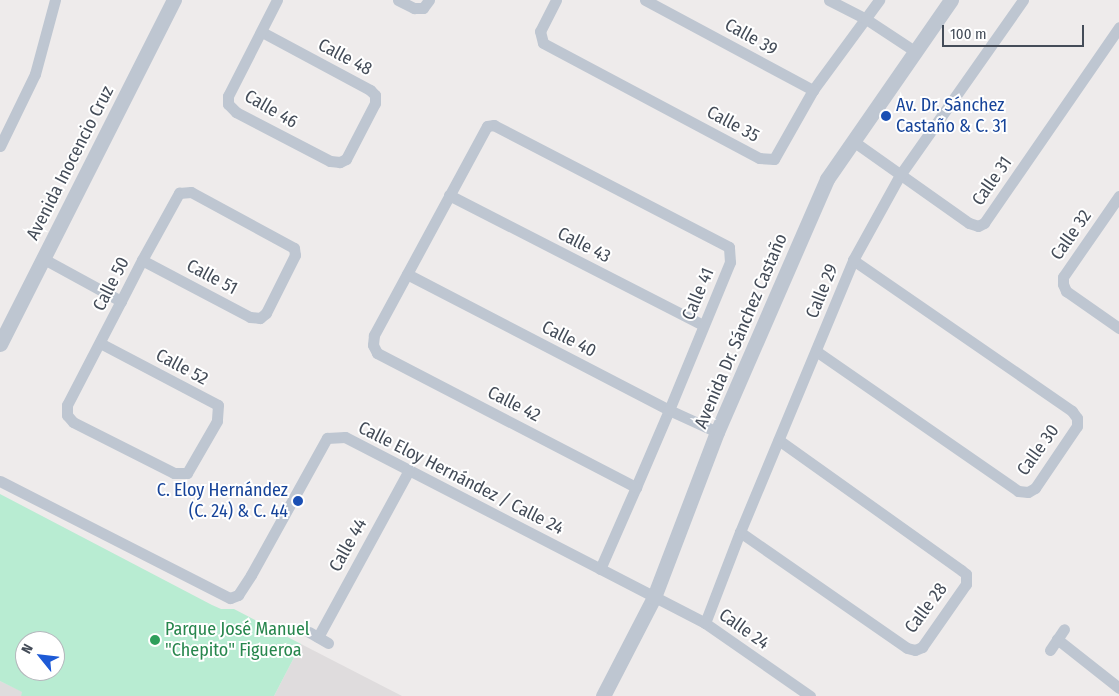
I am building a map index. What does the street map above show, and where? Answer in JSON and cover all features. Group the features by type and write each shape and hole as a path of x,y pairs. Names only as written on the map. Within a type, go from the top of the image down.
{"street":[{"path":"0,146 35,74 55,0"},
{"name":"Avenida Inocencio Cruz","path":"0,344 174,0"},
{"name":"Calle 46","path":"278,0 228,96 228,104 236,112 330,162 340,162 346,159"},
{"path":"398,0 414,8 422,8 429,0"},
{"name":"Calle 35","path":"556,0 540,31 543,43 759,158 774,159 813,90 878,0"},
{"name":"Calle 39","path":"645,0 813,90"},
{"path":"829,0 866,19 916,52"},
{"name":"Avenida Dr. Sánchez Castaño","path":"602,696 654,597 718,432 827,179 950,0"},
{"name":"Calle 29","path":"705,623 740,532 853,260 900,175 1023,0"},
{"name":"Calle 31","path":"853,141 969,223 978,226 984,223 1119,28"},
{"name":"Calle 48","path":"262,32 370,90 375,95 376,103 346,159"},
{"name":"Calle 41","path":"449,195 483,130 487,126 494,125 729,246 730,262 669,410 600,569"},
{"name":"Calle 50","path":"208,437 187,473 174,473 73,422 67,415 67,405 179,193 191,192 294,248 296,255 266,313"},
{"path":"407,274 449,195"},
{"name":"Calle 43","path":"449,195 703,325"},
{"name":"Calle 32","path":"1119,196 1063,277 1063,284 1066,291 1119,328"},
{"path":"42,258 121,301"},
{"name":"Calle 51","path":"142,260 250,317 260,318 266,313"},
{"name":"Calle 30","path":"816,351 1018,491 1028,492 1035,488 1077,426 1077,418 1072,411 853,260"},
{"name":"Calle 40","path":"407,274 669,410 718,432"},
{"name":"Calle 42","path":"407,274 374,335 374,345 377,353 636,486"},
{"name":"Calle 52","path":"100,343 218,405 217,421 208,437"},
{"name":"Calle Eloy Hernández / Calle 24","path":"0,480 230,598 238,594 251,575 327,438 345,437 654,597"},
{"name":"Calle 28","path":"740,532 907,648 915,650 922,647 966,584 966,574 962,570 779,440"},
{"name":"Calle 44","path":"318,638 409,470"},
{"name":"Calle 24","path":"654,597 705,623 810,696"},
{"path":"1050,650 1064,629"},
{"path":"1057,639 1119,688"}],"shaded area":[{"path":"301,644 402,696 274,696"},
{"path":"0,681 23,692 21,696 0,696"}],"green space":[{"path":"0,494 212,605 221,609 234,609 301,644 274,696 21,696 22,692 0,681"}],"place":[{"name":"Av. Dr. Sánchez Castaño & C. 31","path":"886,116"},
{"name":"C. Eloy Hernández (C. 24) & C. 44","path":"298,501"},
{"name":"Parque José Manuel \"Chepito\" Figueroa","path":"155,640"}]}
